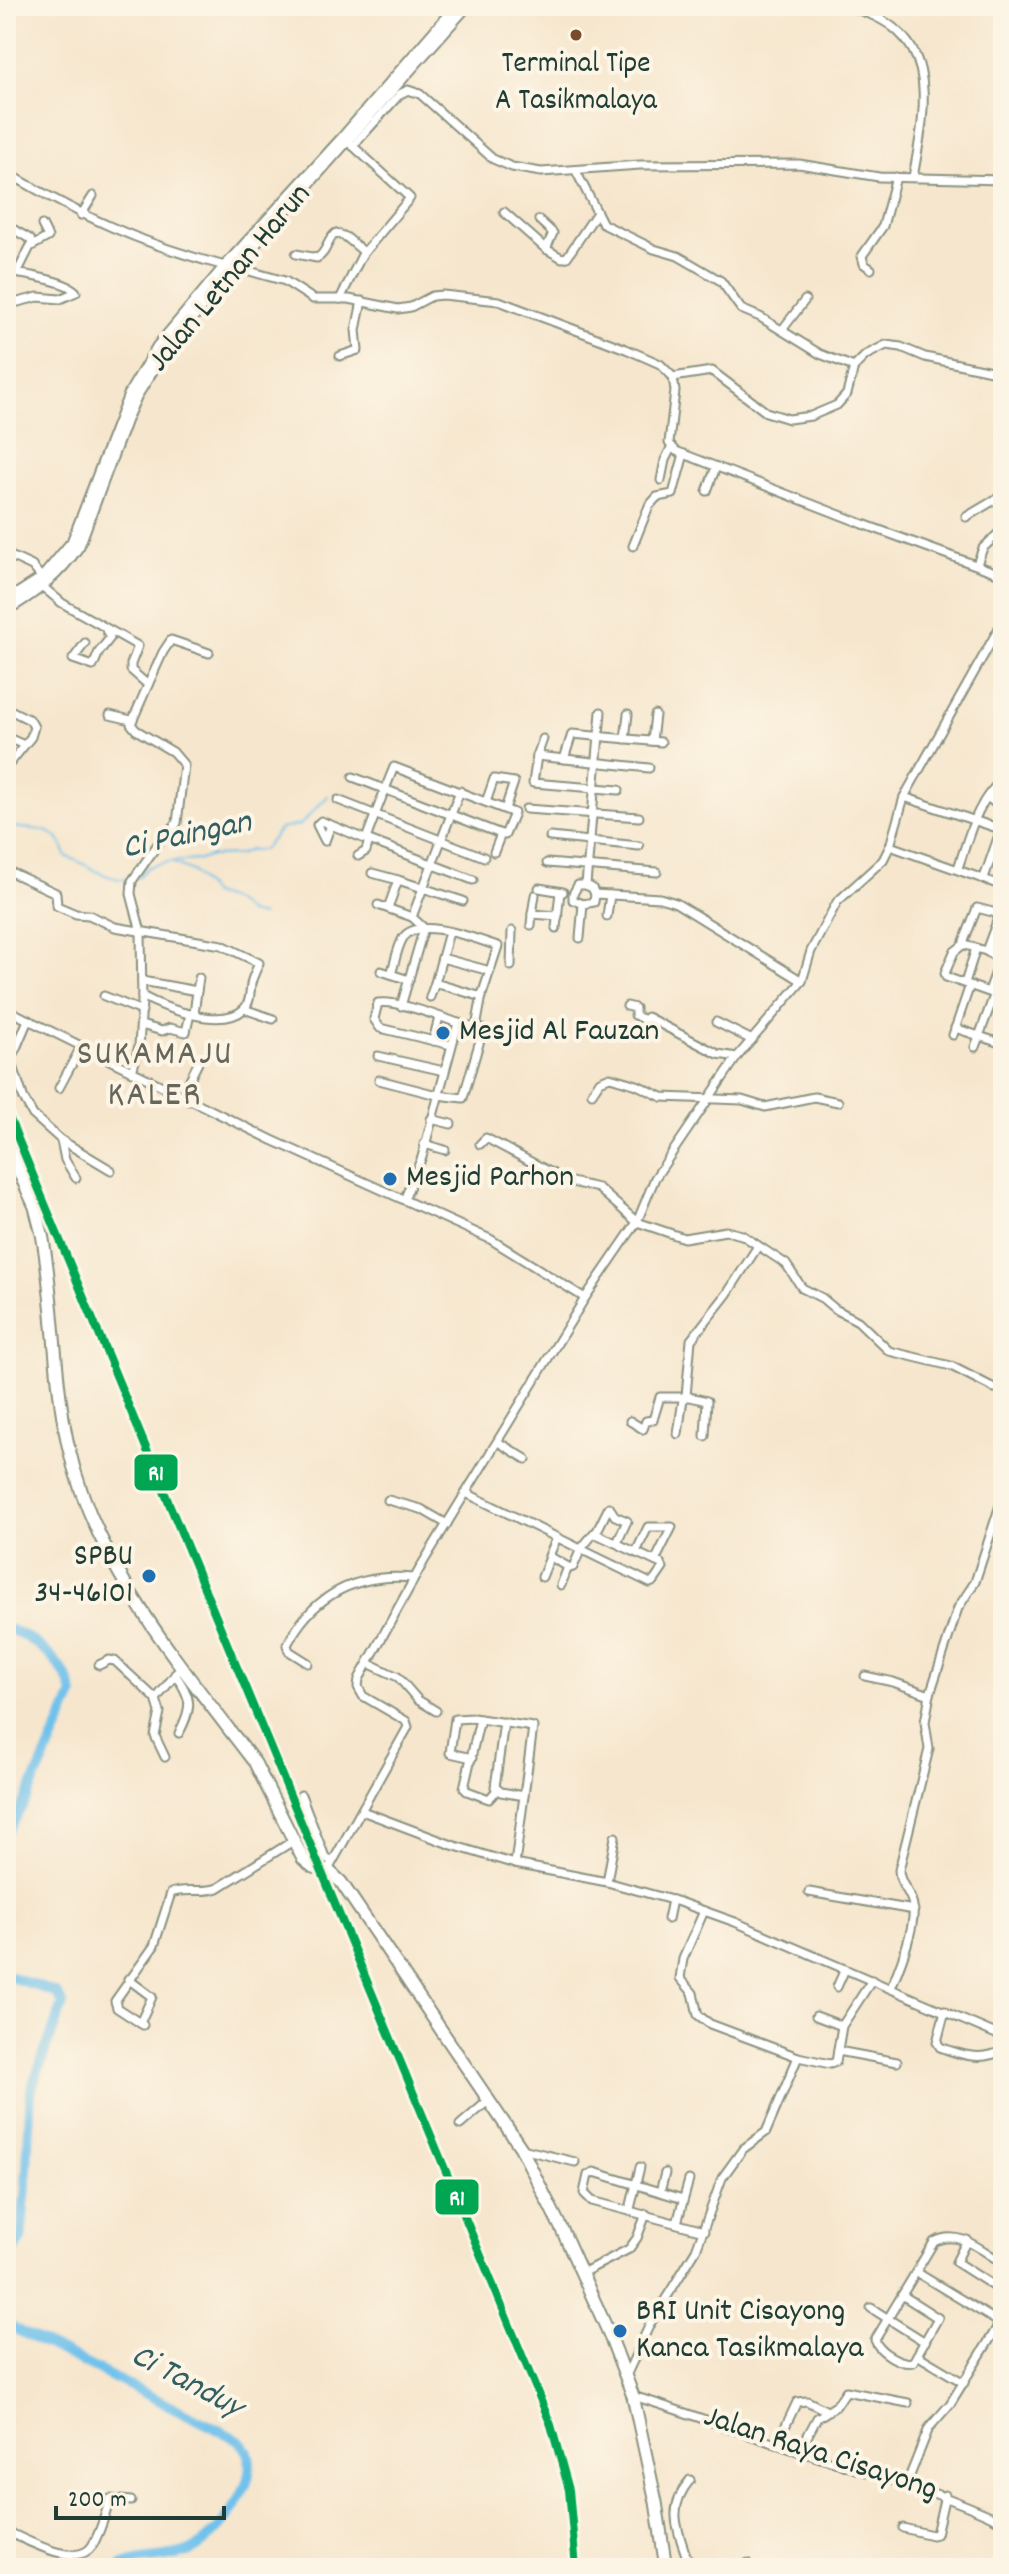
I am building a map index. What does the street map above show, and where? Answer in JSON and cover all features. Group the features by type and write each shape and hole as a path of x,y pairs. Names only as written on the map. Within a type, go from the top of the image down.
{"highway":[{"path":"6,1143 35,1207 42,1234 63,1416 75,1471 89,1511 108,1551 178,1670 255,1763 303,1859 313,1867 330,1866 522,2149 582,2273 633,2396 656,2502 666,2568"}],"main road":[{"name":"Jalan Letnan Harun","path":"348,142 456,6"},
{"name":"Jalan Letnan Harun","path":"7,605 42,582 72,542 120,414 152,363 230,266 348,142 467,6"}],"street":[{"path":"844,6 883,18 895,27 912,48 922,69 923,101 913,177"},
{"path":"340,299 364,252 410,198 348,142 408,90 420,94 493,159 508,166 541,172 640,165 799,164 896,177 1003,180"},
{"path":"576,171 596,214 607,227 654,249 673,254 721,281 738,306 820,354 854,367"},
{"path":"6,172 81,215 129,236 285,281 313,299 362,301 398,309 411,307 432,296 499,301 647,358 667,369 673,377 675,391 671,448 661,480"},
{"path":"871,269 864,264 862,256 883,226 896,177"},
{"path":"81,215 93,196"},
{"path":"504,212 546,249 564,258 596,214"},
{"path":"539,220 553,233 546,249"},
{"path":"6,225 32,243"},
{"path":"17,273 44,227"},
{"path":"296,254 317,258 324,253 329,240 336,233 364,252"},
{"path":"6,273 69,286 76,292 60,299 34,298 6,305"},
{"path":"782,330 805,300"},
{"path":"340,356 358,350 356,330 362,301"},
{"path":"673,377 712,371 766,412 789,419 811,416 840,402 849,388 854,367 866,355 886,345 901,347 925,357 1003,371"},
{"path":"671,448 919,546 1003,575"},
{"path":"633,546 649,506 657,497 673,494 684,454"},
{"path":"707,491 716,467"},
{"path":"966,517 1002,497"},
{"path":"977,564 983,548 1003,529"},
{"path":"6,554 32,566 62,603 138,646 131,670 148,685"},
{"path":"330,1866 408,1727 406,1721 360,1692 359,1679 414,1578 585,1298 637,1222 655,1178 737,1057 802,981 811,951 837,902 878,866 890,846 904,797 1003,621"},
{"path":"85,643 72,658 93,666 110,638 105,628"},
{"path":"131,720 171,640 209,653"},
{"path":"6,708 33,723 33,734 6,768"},
{"path":"586,885 601,712"},
{"path":"625,739 628,714"},
{"path":"110,715 131,720"},
{"path":"652,741 655,715"},
{"path":"131,720 136,730 179,756 185,771 177,823 133,879 131,894 141,932 142,1011 132,1072"},
{"path":"564,759 572,734 661,742"},
{"path":"6,737 24,745"},
{"path":"543,739 533,783 619,790"},
{"path":"537,756 649,768"},
{"path":"353,777 385,789 451,815 505,835 514,813 394,767 385,789 375,814 366,851 358,856"},
{"path":"486,802 494,779 514,782 505,809"},
{"path":"958,868 975,820 987,797 1003,780"},
{"path":"412,917 460,791"},
{"path":"904,797 1002,830 984,878"},
{"path":"987,797 1003,809"},
{"path":"338,800 484,857"},
{"path":"526,809 639,817"},
{"path":"331,825 473,880"},
{"path":"494,852 501,834"},
{"path":"550,837 639,846"},
{"path":"890,846 1003,886"},
{"path":"547,863 657,872"},
{"path":"6,870 56,893 57,906 76,914 89,915 115,927 210,942 258,960 244,1009"},
{"path":"372,873 463,901"},
{"path":"388,908 398,880"},
{"path":"578,885 586,885 595,894 594,902 583,904 573,900 573,894 578,885"},
{"path":"531,925 537,892 573,894"},
{"path":"556,928 560,892"},
{"path":"595,894 660,898 676,903 802,981"},
{"path":"607,916 610,895"},
{"path":"580,938 583,904"},
{"path":"378,905 412,917 424,928"},
{"path":"986,951 1002,909 977,908 964,944 954,952 945,973 946,977 995,994"},
{"path":"532,914 558,916"},
{"path":"401,1006 424,928"},
{"path":"391,974 403,939 411,931 424,928 511,949"},
{"path":"511,966 512,931"},
{"path":"430,997 449,932"},
{"path":"964,944 997,958 1001,969 975,1047"},
{"path":"379,1080 437,1095 465,1098 480,1029 482,997 498,946"},
{"path":"976,948 954,1032 979,1036 1003,1047"},
{"path":"442,958 490,971"},
{"path":"381,971 409,980"},
{"path":"141,1025 162,1031 170,1028 189,1033 199,978"},
{"path":"142,981 197,991"},
{"path":"435,983 482,997"},
{"path":"104,996 142,1011"},
{"path":"142,996 168,1010 223,1017 244,1009 273,1019"},
{"path":"451,1045 377,1026 374,1019 379,1002 494,1032"},
{"path":"627,1006 635,1008 634,1014 644,1020 647,1017 718,1054 737,1057"},
{"path":"6,1009 189,1101 490,1239 585,1298"},
{"path":"433,1041 439,1017"},
{"path":"28,1020 13,1051 12,1065 28,1108 61,1140 111,1170"},
{"path":"716,1022 752,1040"},
{"path":"404,1200 418,1167 458,1023"},
{"path":"59,1088 81,1047"},
{"path":"378,1056 444,1071"},
{"path":"189,1101 192,1093 189,1081 198,1063"},
{"path":"592,1093 600,1081 610,1077 637,1085 661,1097 742,1100 765,1107 814,1097 838,1102"},
{"path":"431,1119 451,1124"},
{"path":"61,1140 65,1160 76,1178"},
{"path":"482,1141 517,1152 567,1181 598,1188 637,1222 691,1238 716,1232 734,1232 786,1264 802,1288 858,1321 889,1351 935,1361 994,1388 1003,1388"},
{"path":"424,1144 445,1150"},
{"path":"678,1434 686,1398 691,1340 727,1294 758,1246"},
{"path":"630,1421 643,1429 646,1421 653,1420 660,1397 707,1401 705,1436"},
{"path":"498,1442 526,1459"},
{"path":"466,1493 650,1583 663,1568 655,1561 596,1533"},
{"path":"891,1988 914,1910 910,1894 899,1875 929,1749 925,1722 930,1695 958,1608 975,1582 1003,1496"},
{"path":"388,1500 421,1509 447,1524"},
{"path":"550,1557 573,1567 581,1549 596,1533 609,1507 615,1516 627,1521 617,1543"},
{"path":"636,1552 648,1527 672,1527 655,1561"},
{"path":"542,1577 557,1537"},
{"path":"561,1585 568,1567"},
{"path":"308,1663 289,1651 287,1645 308,1614 325,1598 376,1577 414,1578"},
{"path":"99,1665 109,1660 115,1661 156,1699 160,1712 155,1736 165,1757"},
{"path":"368,1663 398,1677 418,1700 436,1711"},
{"path":"156,1699 178,1670 191,1703 179,1733"},
{"path":"865,1676 930,1695"},
{"path":"472,1758 450,1753 455,1719 480,1719 533,1727 515,1864"},
{"path":"480,1719 465,1789 489,1799 497,1790"},
{"path":"497,1790 504,1722"},
{"path":"497,1790 524,1796"},
{"path":"301,1795 330,1866"},
{"path":"362,1811 452,1845 515,1864 607,1882 704,1911 1003,2037"},
{"path":"607,1882 615,1837"},
{"path":"128,1979 152,1997 142,2024 115,2004 116,1997 128,1979 154,1946 171,1893 178,1890 208,1892 218,1888 293,1841"},
{"path":"809,1892 914,1910"},
{"path":"668,1919 672,1900"},
{"path":"704,1911 681,1969 681,1981 693,1993 698,2015 710,2024 798,2057 833,2064 842,2026 872,1980"},
{"path":"837,1987 845,1969"},
{"path":"945,2011 937,2042 940,2047 968,2056 996,2054 1003,2050"},
{"path":"816,2016 842,2026"},
{"path":"838,2051 897,2062"},
{"path":"626,2376 650,2324 696,2250 722,2178 743,2149 766,2132 798,2057"},
{"path":"460,2125 489,2100"},
{"path":"522,2149 575,2162"},
{"path":"630,2209 640,2167"},
{"path":"683,2199 592,2172 584,2193 592,2201 704,2231"},
{"path":"660,2192 665,2173"},
{"path":"677,2223 689,2180"},
{"path":"582,2273 629,2249 646,2214"},
{"path":"902,2295 938,2318 910,2364 876,2345 877,2333 934,2242 939,2239 967,2240 1003,2263"},
{"path":"967,2240 956,2262 1003,2292"},
{"path":"907,2483 929,2428 950,2404 1001,2321 916,2272"},
{"path":"871,2308 925,2342"},
{"path":"917,2355 964,2383"},
{"path":"799,2452 817,2418 836,2406 848,2390 908,2403"},
{"name":"Jalan Raya Cisayong","path":"633,2396 799,2452 945,2495 1003,2522"},
{"path":"777,2444 797,2402 807,2401 827,2411"},
{"path":"690,2480 678,2494 674,2514 690,2568"},
{"path":"903,2528 936,2534 945,2495"},
{"path":"6,2531 65,2555 77,2555 93,2545 110,2499 131,2501"}],"waterway":[{"name":"Ci Paingan","path":"138,878 148,867 167,862 263,850 280,829 300,825 328,796"},
{"name":"Ci Paingan","path":"6,825 49,832 61,844 66,856 114,878 131,879"},
{"path":"174,863 192,871 212,894 234,901 248,913 262,916"},
{"name":"Ci Tanduy","path":"6,1628 28,1638 48,1654 64,1674 73,1695 27,1798 6,1833"},
{"name":"Ci Tanduy","path":"6,1975 56,1993 63,2004 31,2089 21,2239 6,2262"},
{"name":"Ci Tanduy","path":"6,2322 239,2440 248,2452 249,2469 240,2497 223,2524 201,2545 181,2554 135,2561 118,2568"}],"transit line":[{"name":"R1","path":"6,1110 551,2425 569,2490 576,2568"}],"place":[{"name":"Terminal Tipe A Tasikmalaya","path":"576,35"},
{"name":"Mesjid Al Fauzan","path":"443,1033"},
{"name":"Mesjid Parhon","path":"390,1179"},
{"name":"SPBU 34-46101","path":"149,1576"},
{"name":"BRI Unit Cisayong Kanca Tasikmalaya","path":"620,2331"}],"district":[{"name":"SUKAMAJU KALER","path":"155,1076"}]}
